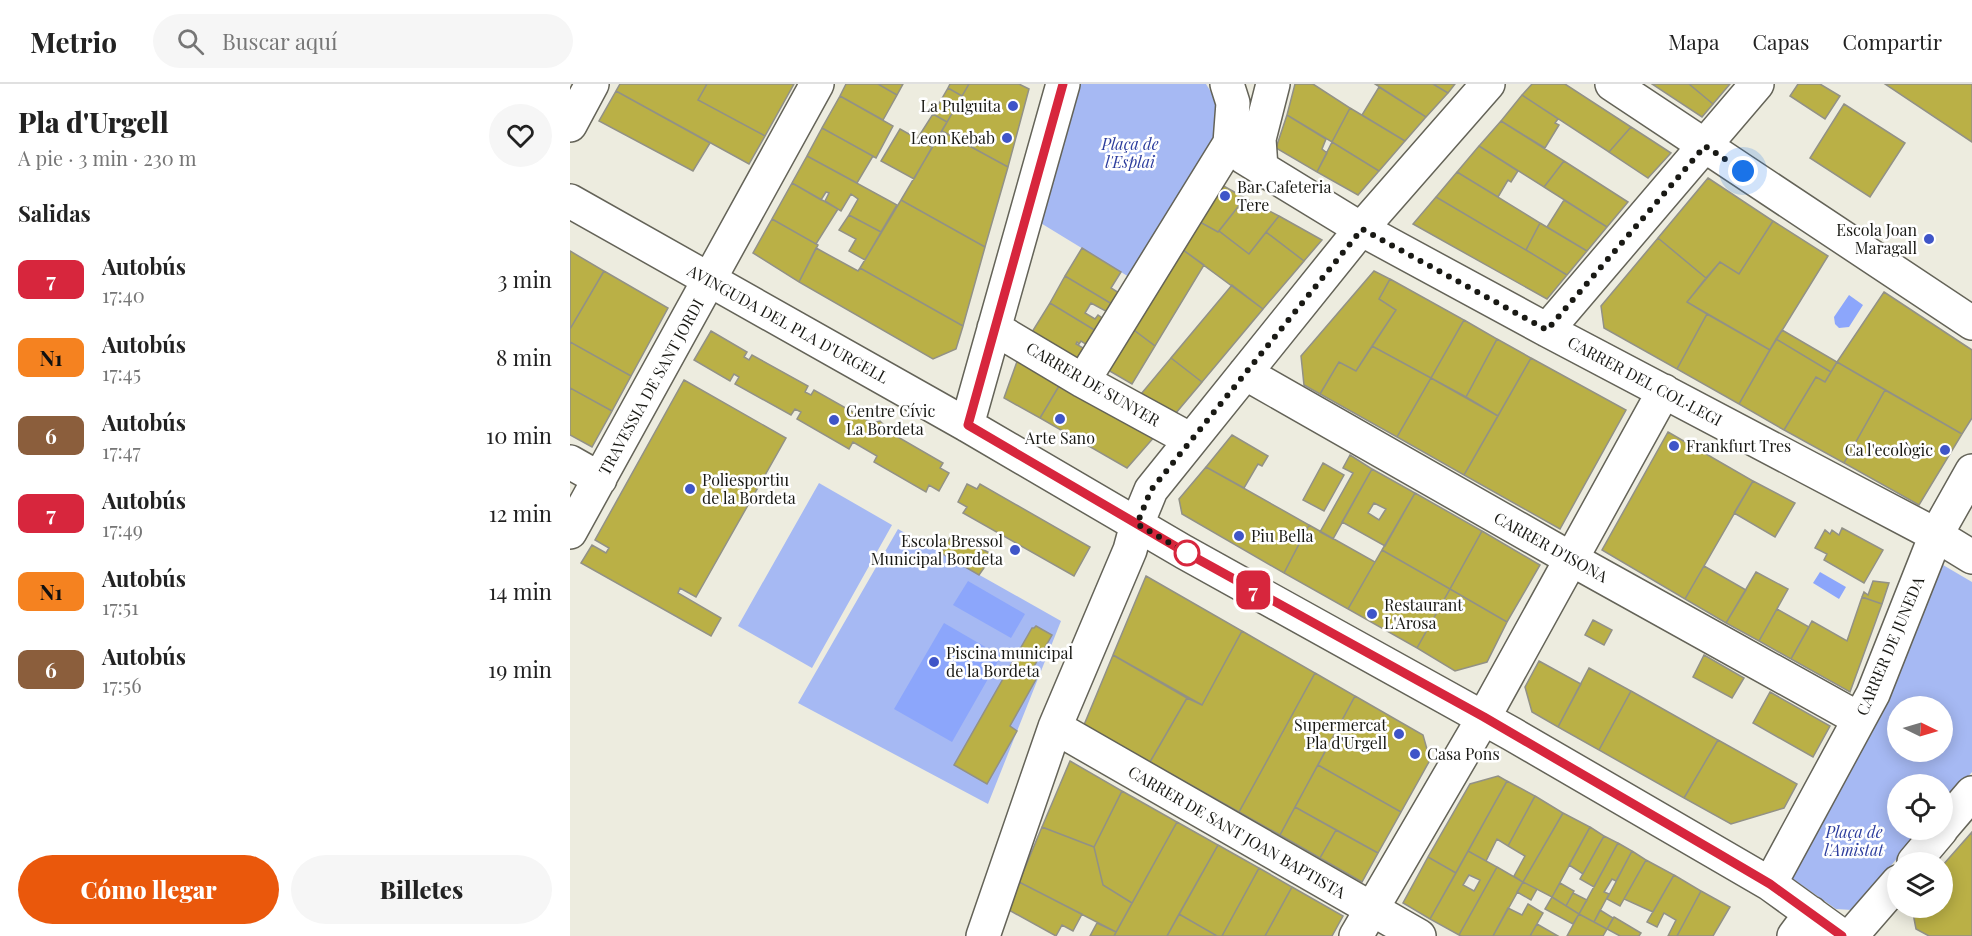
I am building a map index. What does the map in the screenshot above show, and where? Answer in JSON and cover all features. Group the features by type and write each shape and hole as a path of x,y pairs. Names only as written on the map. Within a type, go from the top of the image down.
{"street":[{"path":"570,125 592,84"},
{"name":"TRAVESSIA DE SANT JORDI","path":"570,532 817,84"},
{"path":"968,425 1063,84"},
{"path":"1083,381 1230,143 1233,103 1227,84"},
{"path":"1261,168 1259,139 1273,84"},
{"path":"989,933 1055,727 1130,550 1137,524 1151,490 1362,229 1488,84"},
{"path":"1612,84 1972,323"},
{"path":"1547,330 1757,84"},
{"name":"CARRER DEL COL·LEGI","path":"1230,143 1245,158 1362,229 1547,330 1936,535 1972,557"},
{"name":"AVINGUDA DEL PLA D'URGELL","path":"570,201 968,425 1137,524 1484,717 1770,884"},
{"name":"CARRER DE SUNYER","path":"994,328 1083,381 1191,440"},
{"name":"CARRER D'ISONA","path":"1245,373 1573,560 1859,718"},
{"path":"1364,923 1573,560 1664,391"},
{"path":"570,462 600,478"},
{"name":"CARRER DE JUNEDA","path":"1770,884 1873,694 1936,535 1972,471"},
{"name":"CARRER DE SANT JOAN BAPTISTA","path":"1055,727 1364,923 1419,936"},
{"path":"1953,816 1972,793"},
{"path":"1922,852 1933,840"},
{"path":"1770,884 1802,925 1842,936"},
{"path":"1851,936 1887,895"}],"green space":[{"name":"Plaça de l'Esplai","path":"1078,84 1206,84 1216,100 1219,133 1134,280 1039,222"},
{"path":"819,483 892,525 812,668 738,626"},
{"name":"Piscina municipal de la Bordeta","path":"898,529 1061,621 988,804 798,703"},
{"name":"Plaça de l'Amistat","path":"1943,565 1972,582 1972,772 1953,794 1953,774 1887,774 1887,840 1913,840 1903,852 1887,852 1887,870 1852,910 1836,909 1786,874 1933,571"}],"shaded area":[{"path":"1849,295 1863,305 1849,327 1839,328 1835,324 1834,317"},
{"path":"1820,572 1846,587 1839,599 1813,583"},
{"path":"968,581 1025,614 1011,638 953,605"},
{"path":"944,623 1001,656 952,742 894,709"}],"building":[{"path":"620,84 707,84 698,100 765,136 749,164 616,91"},
{"path":"707,84 794,84 765,136 698,100"},
{"path":"846,84 878,84 897,95 883,120 840,96"},
{"path":"878,84 903,84 897,95"},
{"path":"950,84 969,84 962,96 948,88"},
{"path":"969,84 1019,84 1029,89 1008,167 942,131"},
{"path":"1295,84 1313,84 1350,108 1332,142 1287,115"},
{"path":"1375,84 1433,84 1448,93 1426,117"},
{"path":"1433,84 1455,84 1448,93"},
{"path":"1532,84 1565,84 1631,127 1609,152 1522,95"},
{"path":"1652,84 1689,84 1713,104 1702,117"},
{"path":"1689,84 1730,84 1713,104"},
{"path":"1798,84 1820,84 1840,96 1825,119 1790,96"},
{"path":"1885,84 1972,84 1972,142"},
{"path":"1379,87 1426,117 1405,141 1362,115"},
{"path":"948,88 962,96 947,122 933,114"},
{"path":"616,91 710,143 693,171 599,121"},
{"path":"1522,95 1558,119 1555,123 1559,125 1545,148 1501,121"},
{"path":"840,96 893,126 876,158 822,128"},
{"path":"1844,104 1905,143 1870,197 1810,158"},
{"path":"1350,108 1405,141 1379,171 1332,142"},
{"path":"933,114 947,122 932,147 917,139"},
{"path":"1287,115 1326,139 1322,149 1327,153 1317,172 1276,148"},
{"path":"1501,121 1564,161 1544,187 1479,146"},
{"path":"1631,127 1671,153 1648,178 1609,152"},
{"path":"822,128 873,156 857,183 807,156"},
{"path":"900,129 932,147 914,179 881,161"},
{"path":"942,131 1008,167 985,247 901,200"},
{"path":"1332,142 1379,171 1358,195 1317,172"},
{"path":"1479,146 1518,171 1511,182 1508,180 1498,197 1457,172"},
{"path":"807,156 897,205 881,232 849,215 858,199 851,194 841,211 825,201 829,193 826,192 821,200 792,183"},
{"path":"1564,161 1628,202 1607,227 1544,187"},
{"path":"1457,172 1540,223 1526,250 1436,197"},
{"path":"1708,178 1773,221 1739,274 1720,262 1706,278 1658,238"},
{"path":"1213,180 1245,198 1218,232 1191,217"},
{"path":"792,183 838,209 816,244 772,219"},
{"path":"1436,197 1567,275 1547,299 1413,224"},
{"path":"1245,198 1279,216 1249,254 1219,231"},
{"path":"901,200 985,247 963,326 860,268"},
{"path":"1564,200 1607,227 1587,251 1547,227"},
{"path":"849,215 881,232 865,260 849,251 856,239 839,230"},
{"path":"1279,216 1322,240 1304,261 1266,232"},
{"path":"1191,217 1219,231 1249,254 1266,232 1304,261 1263,309 1175,244"},
{"path":"772,219 818,245 799,282 753,253"},
{"path":"1773,221 1828,256 1770,350 1687,302 1720,262 1739,274"},
{"path":"1540,223 1587,251 1567,275 1526,250"},
{"path":"1658,238 1706,278 1687,302 1707,314 1677,369 1604,328 1601,306"},
{"path":"1175,244 1204,265 1155,346 1126,324"},
{"path":"816,248 858,271 860,268 963,326 956,349 933,359 799,282"},
{"path":"1082,248 1121,272 1111,288 1124,296 1117,307 1065,276"},
{"path":"570,251 604,271 570,329"},
{"path":"604,271 668,308 631,376 570,342 570,329"},
{"path":"1374,271 1390,279 1379,299 1396,310 1356,371 1339,362 1320,394 1304,385 1301,356"},
{"path":"1065,276 1117,307 1113,315 1091,303 1085,313 1095,319 1098,315 1108,322 1101,334 1050,303"},
{"path":"1390,279 1464,320 1431,378 1372,346 1396,310 1379,299"},
{"path":"1232,285 1263,309 1202,382 1171,358"},
{"path":"1884,292 1972,350 1972,418 1962,434 1837,362"},
{"path":"1050,303 1101,334 1092,348 1081,341 1079,344 1077,342 1076,344 1090,352 1084,363 1032,332"},
{"path":"1707,314 1770,350 1739,404 1677,369"},
{"path":"1464,320 1497,339 1466,397 1431,378"},
{"path":"1126,324 1155,346 1132,384 1101,366"},
{"path":"1782,330 1837,362 1831,372 1776,339"},
{"path":"711,331 747,352 744,357 749,360 752,355 808,386 805,392 811,395 814,390 872,423 880,421 884,429 943,463 940,468 949,473 939,491 929,485 926,492 874,462 877,456 853,442 849,449 797,419 801,412 795,409 791,415 735,384 739,377 734,374 730,381 694,360"},
{"path":"1497,339 1531,358 1498,416 1466,397"},
{"path":"1776,339 1831,372 1825,382 1816,377 1784,430 1739,404"},
{"path":"570,342 631,376 612,411 570,388"},
{"path":"1372,346 1431,378 1397,437 1320,394 1339,362 1356,371"},
{"path":"1019,356 1062,381 1040,418 1004,398"},
{"path":"1171,358 1202,382 1170,420 1136,400"},
{"path":"1531,358 1626,410 1560,529 1464,475"},
{"path":"1837,362 1885,390 1844,463 1784,430 1816,377 1825,382"},
{"path":"1431,378 1498,416 1464,475 1397,437"},
{"name":"Poliesportiu de la Bordeta","path":"684,380 786,438 696,597 680,588 678,593 721,618 711,636 581,563 592,545 606,553 609,548 595,540"},
{"path":"1062,381 1156,435 1127,468 1040,418"},
{"path":"570,388 612,411 592,447 570,435"},
{"path":"1885,390 1962,434 1919,505 1844,463"},
{"path":"1668,432 1753,481 1685,599 1602,550"},
{"path":"1232,435 1268,456 1262,466 1258,464 1244,488 1206,467"},
{"path":"1350,455 1372,469 1333,539 1320,532 1353,473 1343,468"},
{"path":"1323,463 1344,475 1324,511 1303,500"},
{"path":"1206,467 1309,525 1284,573 1182,514 1179,499"},
{"path":"1372,469 1415,493 1385,546 1342,522","holes":["1374,503 1386,509 1379,520 1368,513"]},
{"path":"1753,481 1795,503 1775,537 1734,513"},
{"path":"967,484 977,489 980,484 1090,547 1074,576 963,513 967,507 958,502"},
{"path":"1415,493 1482,531 1450,589 1382,550"},
{"path":"1309,525 1375,562 1348,609 1284,573"},
{"path":"1842,528 1883,550 1864,583 1824,560 1827,554 1815,548 1825,530 1830,534 1832,530 1839,535"},
{"path":"1482,531 1540,565 1507,622 1450,589"},
{"path":"951,536 957,540 958,536 976,548 977,546 993,555 979,575 941,553"},
{"path":"1382,550 1450,589 1417,648 1348,609"},
{"path":"1704,566 1746,590 1726,623 1685,599"},
{"path":"1756,572 1788,589 1759,641 1726,623"},
{"path":"1146,576 1242,631 1202,705 1113,655"},
{"path":"1873,581 1889,583 1882,604 1862,597 1864,592 1868,595"},
{"path":"1450,589 1507,622 1487,662 1455,671 1417,648"},
{"path":"1862,597 1882,604 1850,692 1791,659 1812,621 1847,641"},
{"path":"1777,609 1809,627 1791,659 1759,641"},
{"path":"1593,620 1612,630 1604,645 1585,635"},
{"path":"1036,626 1052,635 1032,670 1039,674 1010,726 1017,731 987,784 954,765 1032,628"},
{"path":"1242,631 1315,673 1239,812 1150,762 1187,698 1202,705"},
{"path":"1113,655 1187,698 1150,762 1084,725"},
{"path":"1704,655 1744,678 1732,698 1693,677"},
{"path":"1539,661 1581,684 1558,727 1532,712 1525,687"},
{"path":"1589,668 1631,691 1599,750 1558,727"},
{"path":"1315,673 1355,696 1280,835 1239,812"},
{"path":"1631,691 1718,740 1684,798 1599,750"},
{"path":"1770,692 1830,726 1813,757 1753,723"},
{"path":"1355,696 1423,735 1430,760 1401,812 1318,765"},
{"path":"1718,740 1797,784 1784,808 1731,824 1684,798"},
{"path":"1070,761 1122,791 1094,847 1042,827"},
{"path":"1318,765 1401,812 1378,853 1295,807"},
{"path":"1498,776 1507,781 1456,873 1428,857 1470,784"},
{"path":"1507,781 1535,796 1508,846 1497,839 1486,861 1468,851"},
{"path":"1122,791 1177,822 1132,903 1103,885 1094,847"},
{"path":"1535,796 1563,813 1523,882 1514,876 1525,856 1508,846"},
{"path":"1295,807 1336,830 1320,858 1280,835"},
{"path":"1563,813 1590,827 1552,897 1523,882"},
{"path":"1177,822 1218,845 1167,936 1114,936"},
{"path":"1042,827 1094,847 1103,885 1132,903 1116,932 1019,882"},
{"path":"1590,827 1604,836 1583,874 1569,865"},
{"path":"1336,830 1378,853 1362,882 1320,858"},
{"path":"1972,832 1972,936 1929,936 1916,929 1914,918 1953,918 1953,854"},
{"path":"1604,836 1618,843 1594,887 1580,879"},
{"path":"1618,843 1632,851 1616,881 1612,879 1604,892 1609,894 1594,922 1579,914"},
{"path":"1218,845 1259,868 1222,936 1217,936 1179,914"},
{"path":"1468,851 1497,867 1459,935 1430,919","holes":["1469,875 1480,880 1474,891 1463,885"]},
{"path":"1632,851 1646,860 1620,906 1607,899"},
{"path":"1428,857 1456,873 1430,919 1403,903"},
{"path":"1646,860 1674,875 1653,912 1624,899"},
{"path":"1497,867 1523,882 1493,936 1459,935"},
{"path":"1259,868 1292,887 1265,936 1222,936"},
{"path":"1674,875 1701,891 1677,936 1668,936 1676,920 1664,913 1657,927 1647,922"},
{"path":"1019,882 1082,914 1073,931 1062,925 1056,936 1007,909"},
{"path":"1523,882 1537,889 1531,900 1517,892"},
{"path":"1560,883 1574,891 1566,906 1552,897"},
{"path":"1292,887 1343,916 1332,936 1265,936"},
{"path":"1701,891 1730,907 1713,936 1677,936"},
{"path":"1573,893 1587,900 1579,914 1566,906"},
{"path":"1552,897 1579,914 1573,924 1545,909"},
{"path":"1528,904 1543,913 1530,936 1493,936 1508,908 1522,915"},
{"path":"1600,910 1613,918 1607,929 1594,922"},
{"path":"1179,914 1217,936 1167,936"},
{"path":"1579,914 1607,929 1603,936 1567,936"},
{"path":"1614,917 1641,933 1639,936 1620,936 1607,929"},
{"path":"1097,923 1116,932 1114,936 1090,936"},
{"path":"1537,924 1558,936 1530,936"}],"bus line":[{"name":"7","path":"1063,84 968,425 1185,552 1484,717 1719,854 1770,884 1842,936"}],"place":[{"name":"La Pulguita","path":"1013,106"},
{"name":"Leon Kebab","path":"1007,138"},
{"name":"Bar Cafeteria Tere","path":"1225,196"},
{"name":"Escola Joan Maragall","path":"1929,239"},
{"name":"Arte Sano","path":"1060,419"},
{"name":"Centre Cívic La Bordeta","path":"834,420"},
{"name":"Frankfurt Tres","path":"1674,446"},
{"name":"Ca l'ecològic","path":"1945,450"},
{"name":"Poliesportiu de la Bordeta","path":"690,489"},
{"name":"Piu Bella","path":"1239,536"},
{"name":"Escola Bressol Municipal Bordeta","path":"1015,550"},
{"name":"Restaurant L'Arosa","path":"1372,614"},
{"name":"Piscina municipal de la Bordeta","path":"934,662"},
{"name":"Supermercat Pla d'Urgell","path":"1399,734"},
{"name":"Casa Pons","path":"1415,754"}],"route":[{"path":"1187,553 1137,524 1151,490 1362,229 1547,330 1705,146 1743,171"}]}
